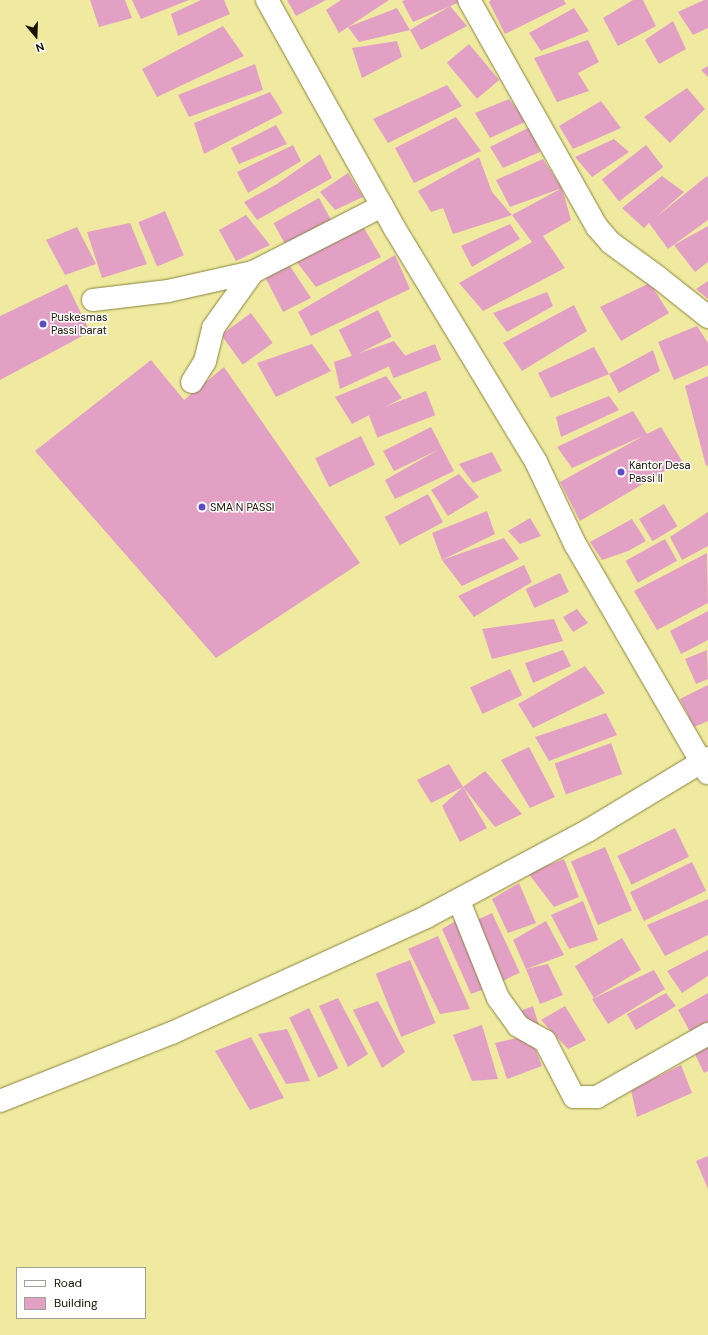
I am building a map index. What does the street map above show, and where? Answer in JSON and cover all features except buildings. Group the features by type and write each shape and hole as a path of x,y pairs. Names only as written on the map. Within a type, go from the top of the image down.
{"street":[{"path":"0,1101 172,1033 459,901 706,764 576,544 536,462 382,206 267,0"},
{"path":"469,0 597,227 611,243 659,278 708,317"},
{"path":"93,300 168,291 252,272 382,206"},
{"path":"192,382 205,361 213,328 252,272"},
{"path":"459,901 498,998 518,1026 545,1041 574,1096 597,1097 708,1034"}],"place":[{"name":"Puskesmas Passi barat","path":"43,324"},
{"name":"Kantor Desa Passi II","path":"621,472"},
{"name":"SMA N PASSI","path":"202,507"}]}
